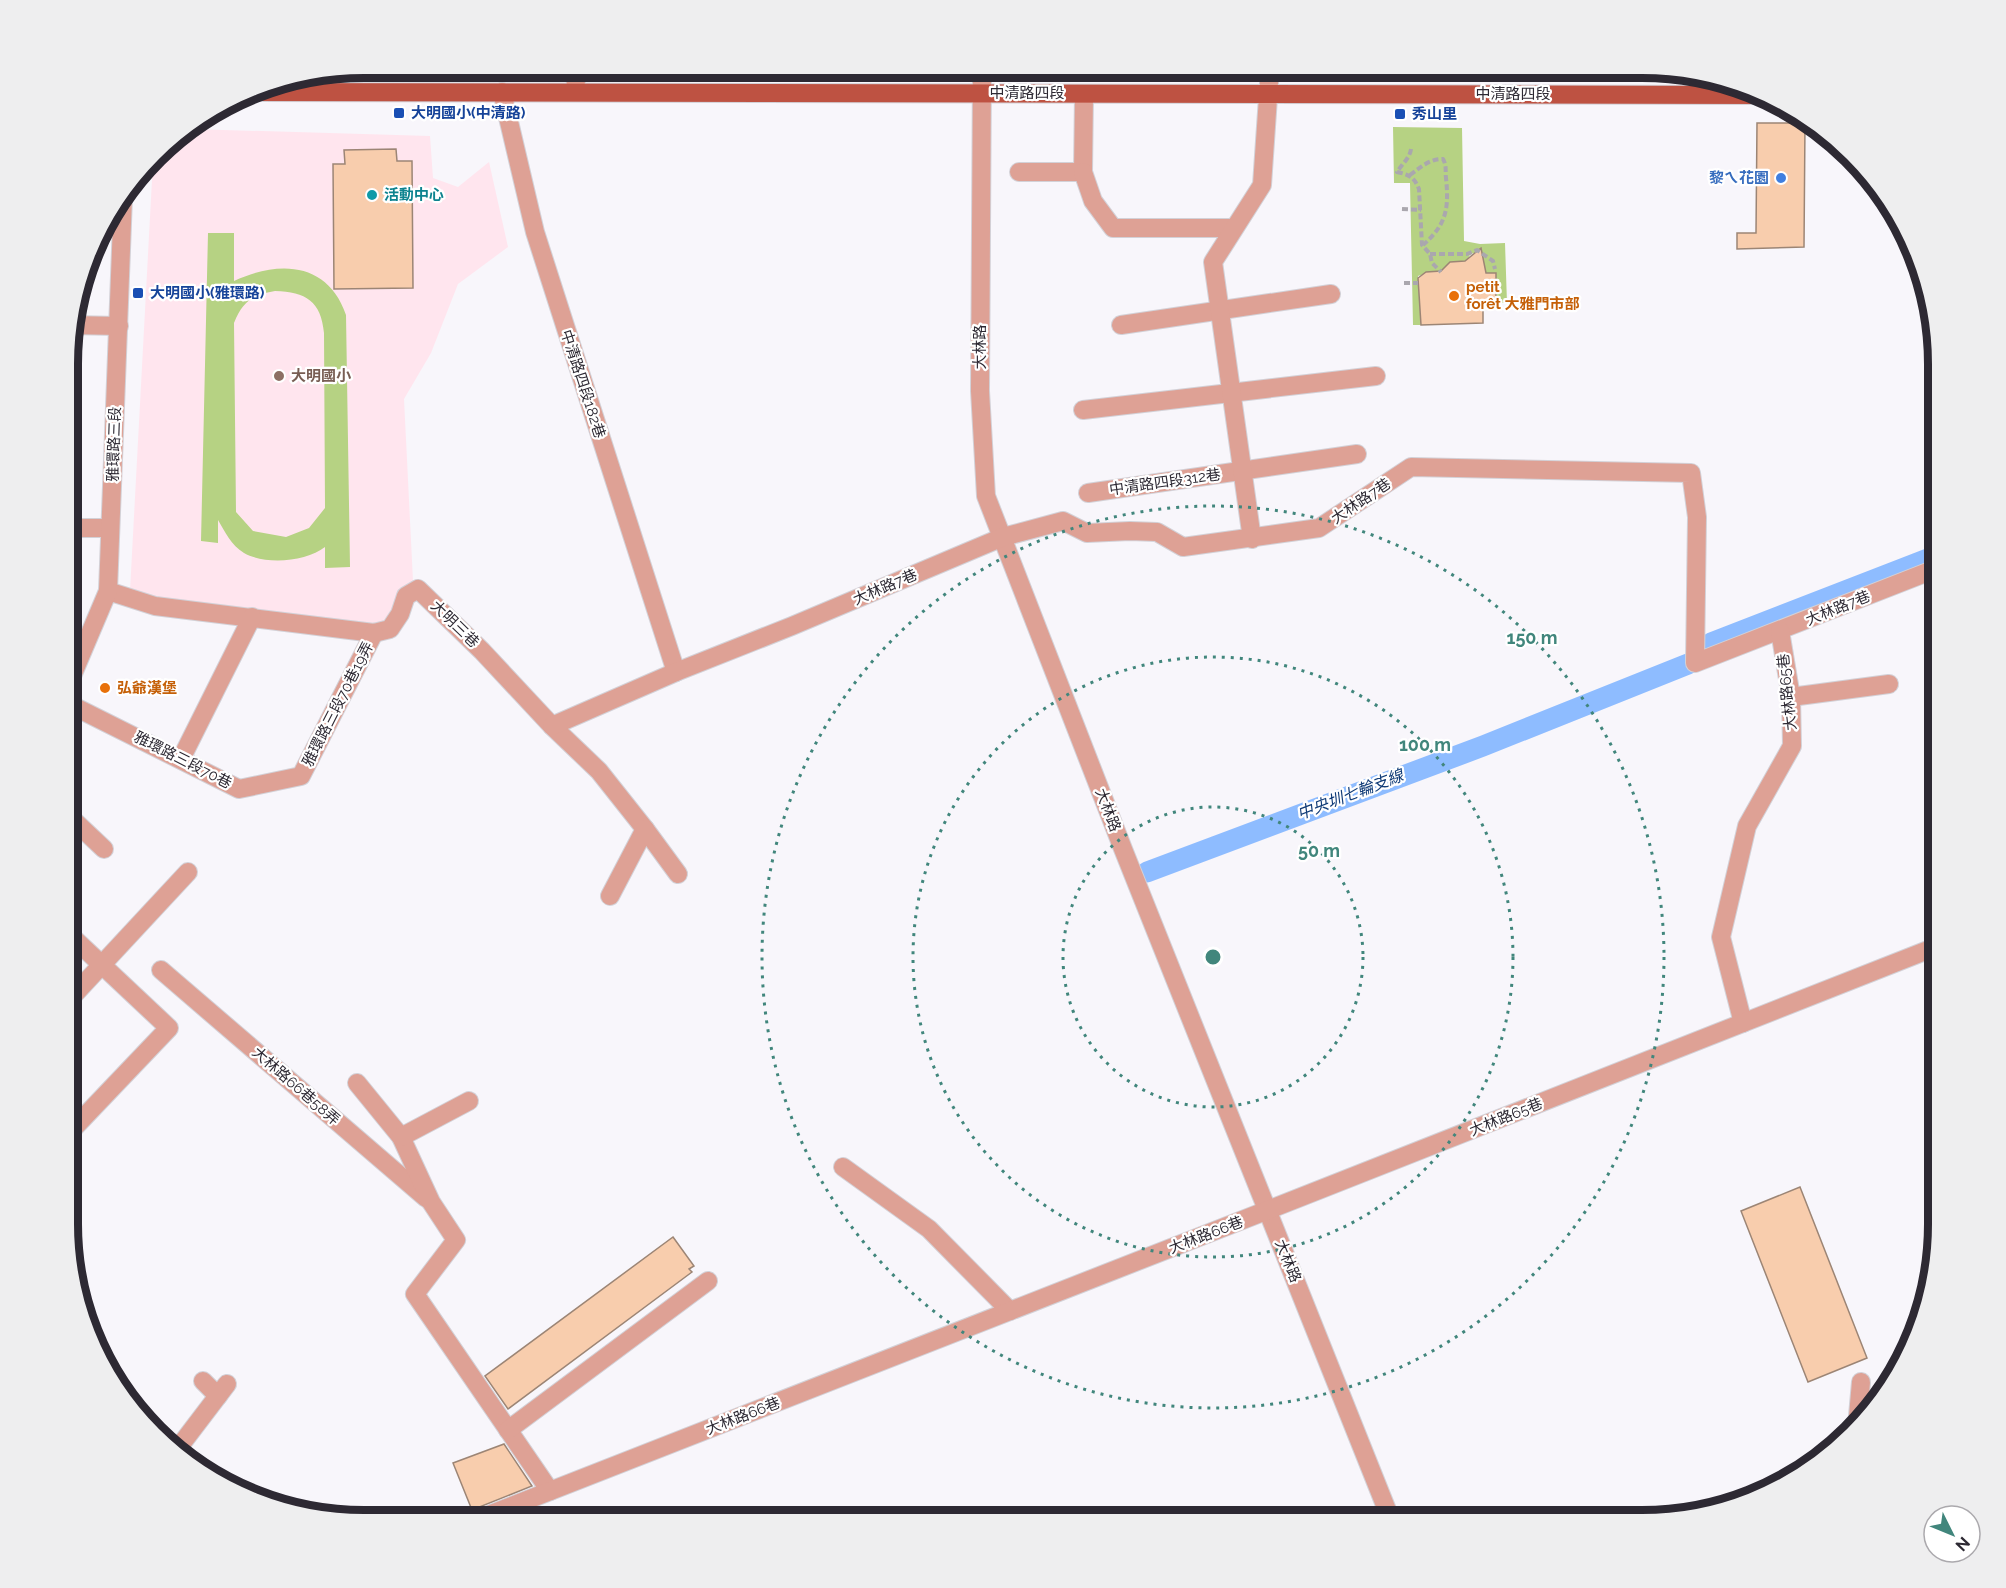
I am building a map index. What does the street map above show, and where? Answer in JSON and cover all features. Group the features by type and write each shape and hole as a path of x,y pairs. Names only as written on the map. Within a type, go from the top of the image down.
{"main road":[{"name":"中清路四段","path":"276,92 1739,95"}],"street":[{"path":"575,92 576,78"},
{"name":"大林路","path":"982,78 980,391 986,496 1123,849 1387,1510"},
{"name":"中清路四段312巷","path":"1252,539 1213,262 1262,185 1270,78"},
{"name":"中清路四段182巷","path":"502,92 535,232 676,672"},
{"path":"1084,93 1083,172 1093,201 1113,228 1233,228"},
{"path":"1019,172 1083,172"},
{"name":"雅環路三段","path":"78,662 108,591 123,210"},
{"path":"1121,325 1331,294"},
{"path":"80,326 119,326"},
{"path":"1083,410 1376,376"},
{"name":"中清路四段312巷","path":"1088,494 1357,454"},
{"name":"大林路7巷","path":"552,726 676,672 1003,537 1063,521 1087,533 1157,532 1183,547 1319,528 1411,467 1691,473 1696,518 1695,663 1928,572"},
{"path":"78,528 110,528"},
{"name":"大明三巷","path":"374,633 390,629 400,614 406,596 418,589 483,651 552,726 599,771 678,874"},
{"path":"108,591 155,606 374,633"},
{"path":"181,759 252,617"},
{"name":"大林路65巷","path":"1743,1023 1721,937 1747,826 1792,746 1791,697 1780,631"},
{"name":"雅環路三段70巷19弄","path":"301,776 374,633"},
{"path":"1791,697 1889,684"},
{"name":"雅環路三段70巷","path":"78,708 239,789 301,776"},
{"path":"78,824 104,849"},
{"path":"610,896 645,829"},
{"path":"78,990 188,872"},
{"path":"78,943 169,1028 78,1124"},
{"name":"大林路65巷","path":"1268,1210 1928,950"},
{"name":"大林路66巷58弄","path":"161,970 431,1202"},
{"name":"大林路66巷58弄","path":"357,1083 401,1137 431,1202 456,1240 415,1294 550,1491"},
{"path":"401,1137 470,1101"},
{"path":"843,1167 929,1229 1010,1311"},
{"name":"大林路66巷","path":"502,1510 1268,1210"},
{"path":"508,1430 708,1281"},
{"path":"181,1444 222,1390 203,1381"},
{"path":"1858,1410 1861,1382"}],"path":[{"path":"1411,149 1410,155 1397,172 1410,175 1419,189 1422,245 1430,254 1432,263 1441,272"},
{"path":"1410,175 1419,167 1435,159 1443,159 1447,166 1445,173 1449,194 1443,220 1438,231 1422,245"},
{"path":"1402,209 1421,210"},
{"path":"1430,254 1467,254 1477,250 1492,261 1495,269"},
{"path":"1404,283 1418,283"}],"shaded area":[{"name":"大明國小","path":"200,129 430,136 433,178 458,187 489,162 508,247 458,284 431,353 404,399 413,581 399,592 392,611 379,625 151,599 130,591 152,172"}],"green space":[{"path":"1393,127 1462,128 1464,241 1480,244 1505,243 1507,303 1496,303 1496,273 1484,273 1482,256 1473,253 1469,256 1468,261 1450,262 1438,275 1433,271 1418,276 1421,325 1413,325 1410,183 1394,183"},
{"path":"208,233 234,233 234,281 268,270 300,270 315,275 327,284 338,297 346,315 350,567 325,568 325,547 297,559 274,560 253,557 235,546 218,520 218,543 201,541","holes":["275,291 295,293 310,300 319,313 324,333 325,508 309,528 286,537 253,531 236,512 234,323 241,309 254,297"]}],"building":[{"name":"黎ㄟ花園","path":"1757,123 1796,123 1805,129 1804,247 1737,249 1737,233 1756,233"},
{"name":"活動中心","path":"396,149 397,161 412,161 413,288 334,289 333,164 345,164 344,150"},
{"path":"1481,248 1486,273 1496,273 1496,303 1483,303 1483,323 1421,325 1418,278 1426,272 1441,271 1450,262 1465,261"},
{"path":"1800,1187 1867,1358 1808,1382 1741,1211"},
{"path":"673,1237 694,1266 689,1269 692,1272 508,1409 485,1376"},
{"path":"504,1444 532,1486 472,1510 453,1463"}],"waterway":[{"path":"1711,643 1928,559"},
{"name":"中央圳七輪支線","path":"1147,872 1483,746 1688,664"}],"place":[{"name":"大明國小(中清路)","path":"399,113"},
{"name":"秀山里","path":"1400,114"},
{"name":"黎ㄟ花園","path":"1781,178"},
{"name":"活動中心","path":"372,195"},
{"name":"大明國小(雅環路)","path":"138,293"},
{"name":"petit forêt 大雅門市部","path":"1454,296"},
{"name":"大明國小","path":"279,376"},
{"name":"弘爺漢堡","path":"105,688"}]}
